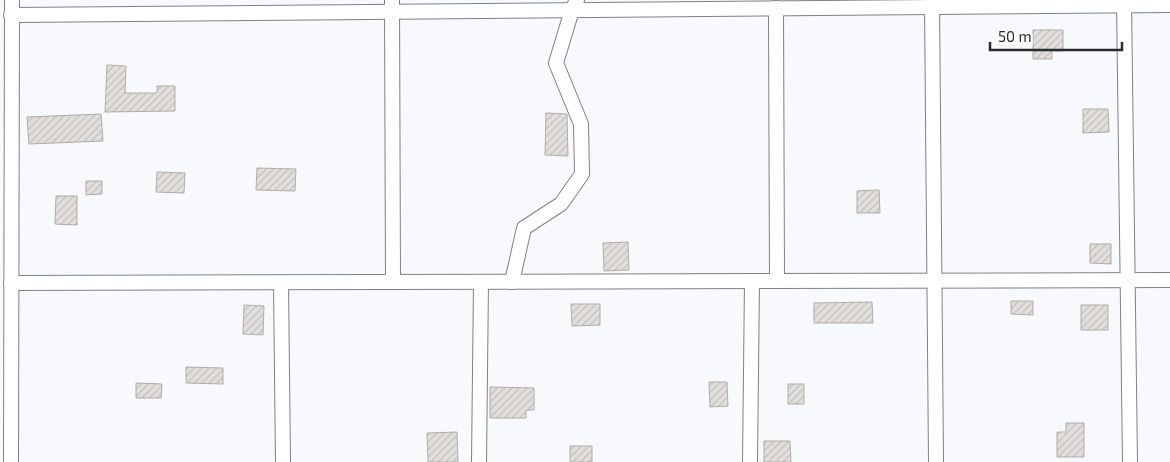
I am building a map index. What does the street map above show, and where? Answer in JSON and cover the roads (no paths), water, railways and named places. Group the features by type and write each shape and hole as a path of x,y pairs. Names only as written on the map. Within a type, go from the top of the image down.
{"street":[{"path":"11,462 6,432 11,283 6,240 12,0"},
{"path":"12,15 392,6 574,5 776,8 932,3 1124,3 1170,5"},
{"path":"932,3 936,462"},
{"path":"1124,3 1130,462"},
{"path":"512,282 524,228 561,204 582,174 581,124 556,63 574,5"},
{"path":"392,6 393,282"},
{"path":"776,8 777,281"},
{"path":"11,283 1170,280"},
{"path":"750,462 752,281"},
{"path":"282,282 283,462"},
{"path":"479,462 481,282"}]}
